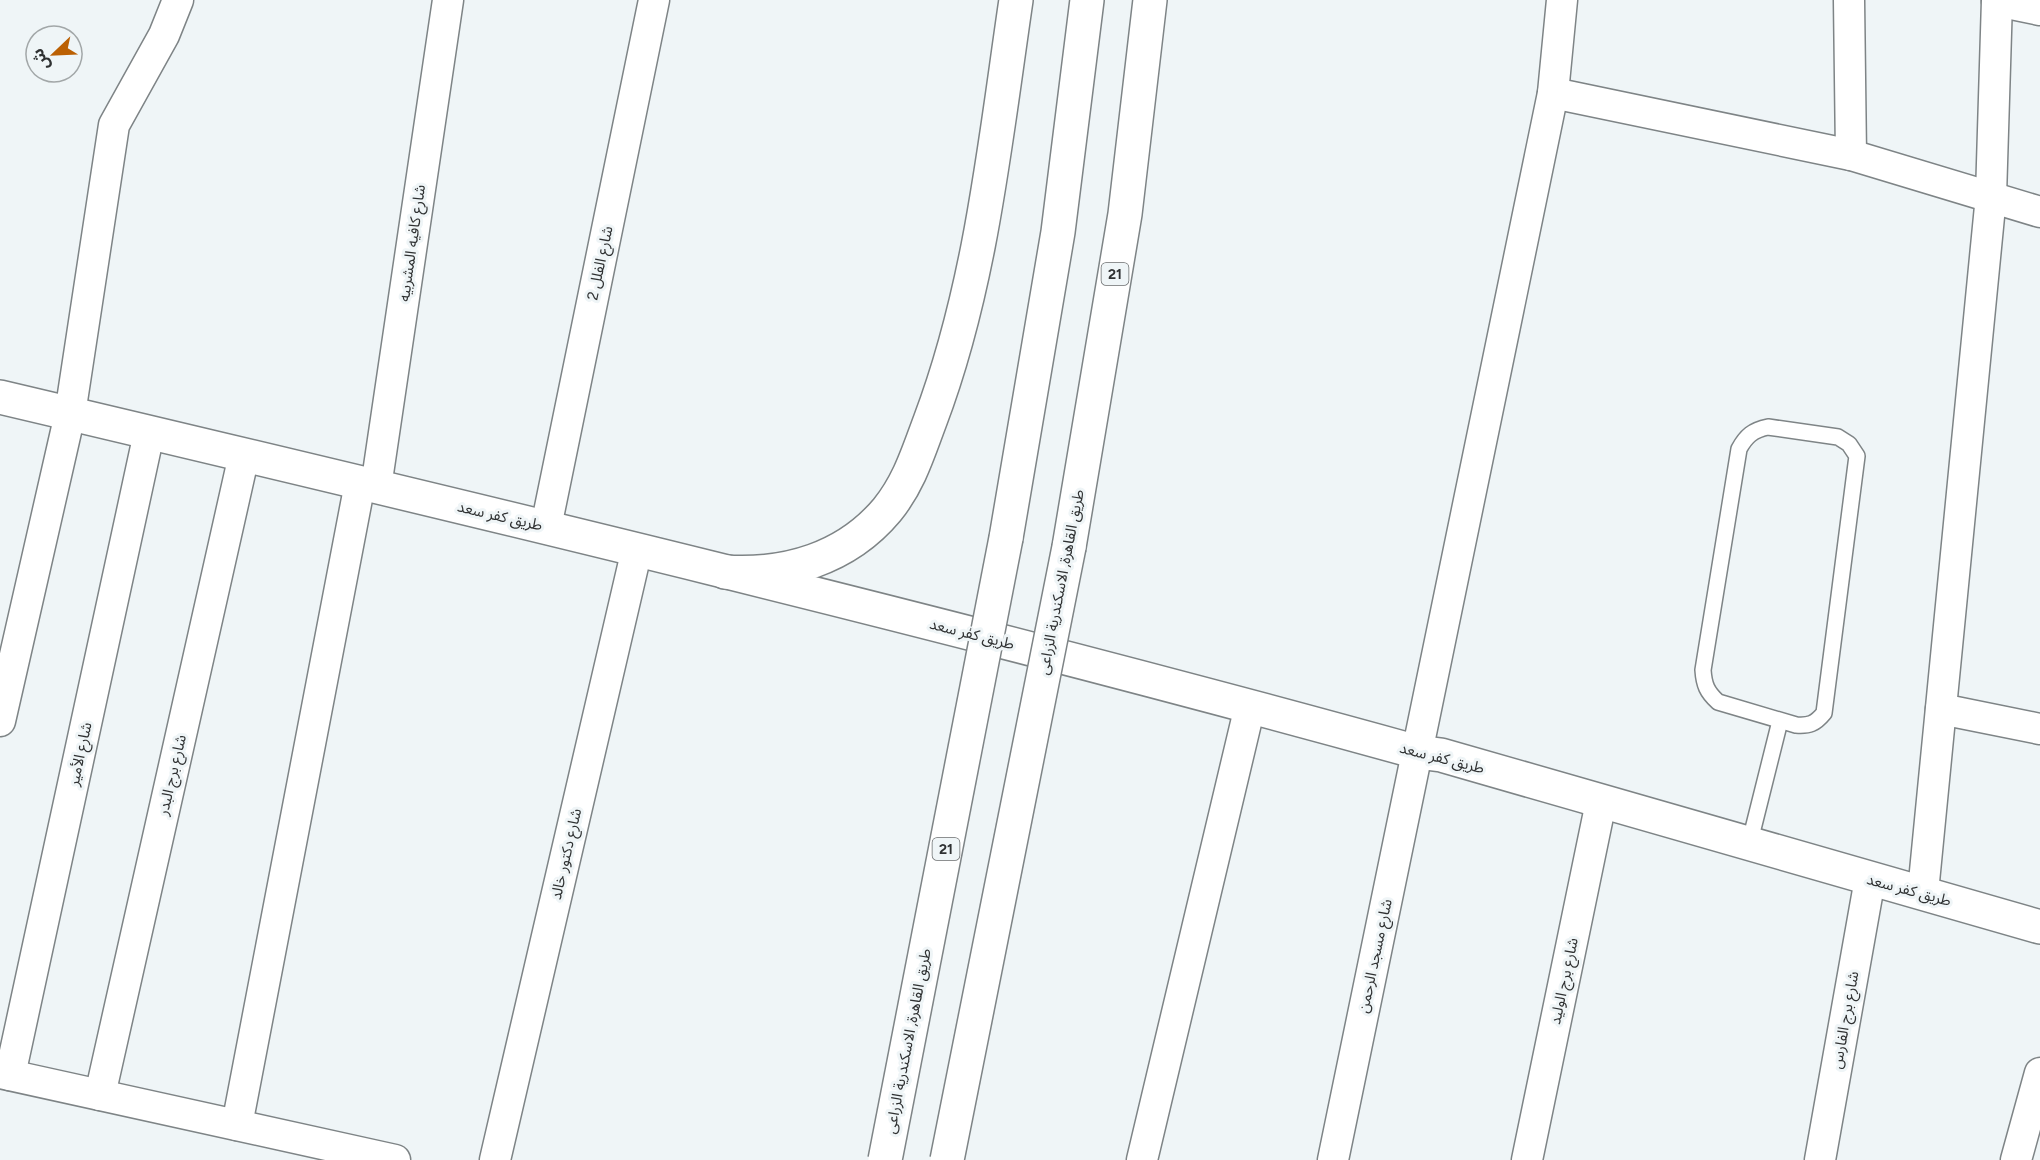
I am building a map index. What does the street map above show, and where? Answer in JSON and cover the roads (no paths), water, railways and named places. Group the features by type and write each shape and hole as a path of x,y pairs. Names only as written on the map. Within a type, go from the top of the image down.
{"main road":[{"path":"724,572 775,572 824,558 866,531 903,488 916,462 942,389 969,296 1016,0"},
{"name":"طريق القاهرة, الاسكندرية الزراعى","path":"885,1160 1006,538 1058,232 1087,0"},
{"name":"طريق القاهرة, الاسكندرية الزراعى","path":"947,1160 1069,547 1125,214 1150,0"},
{"name":"طريق كفر سعد","path":"0,397 638,549 1250,706 1417,752 1441,755 2040,927"}],"street":[{"path":"0,721 70,414 114,125 164,34 178,0"},
{"name":"شارع كافيه المشربيه","path":"237,1125 368,485 448,0"},
{"name":"شارع الفلل 2","path":"546,527 654,0"},
{"name":"شارع مسجد الرحمن","path":"1333,1160 1552,93 1562,0"},
{"path":"1849,0 1851,155"},
{"path":"1923,892 1991,196 1997,0 2040,10"},
{"path":"1552,93 1851,155 2040,212"},
{"name":"شارع الأمير","path":"5,1074 149,433"},
{"name":"شارع برج البدر","path":"100,1095 244,455"},
{"name":"شارع دكتور خالد","path":"495,1160 638,549"},
{"path":"1142,1160 1250,706"},
{"path":"1941,709 2040,729"},
{"name":"شارع برج الوليد","path":"1527,1160 1601,802"},
{"name":"شارع برج الفارس","path":"1820,1160 1870,879"},
{"path":"5,1074 395,1160"},
{"path":"2016,1160 2040,1074"}],"lane":[{"path":"1768,427 1838,437 1849,444 1857,456 1824,714 1817,722 1807,726 1780,721 1718,702 1708,694 1703,670 1738,449 1745,438 1755,430 1768,427"},
{"path":"1749,845 1780,721"}]}
